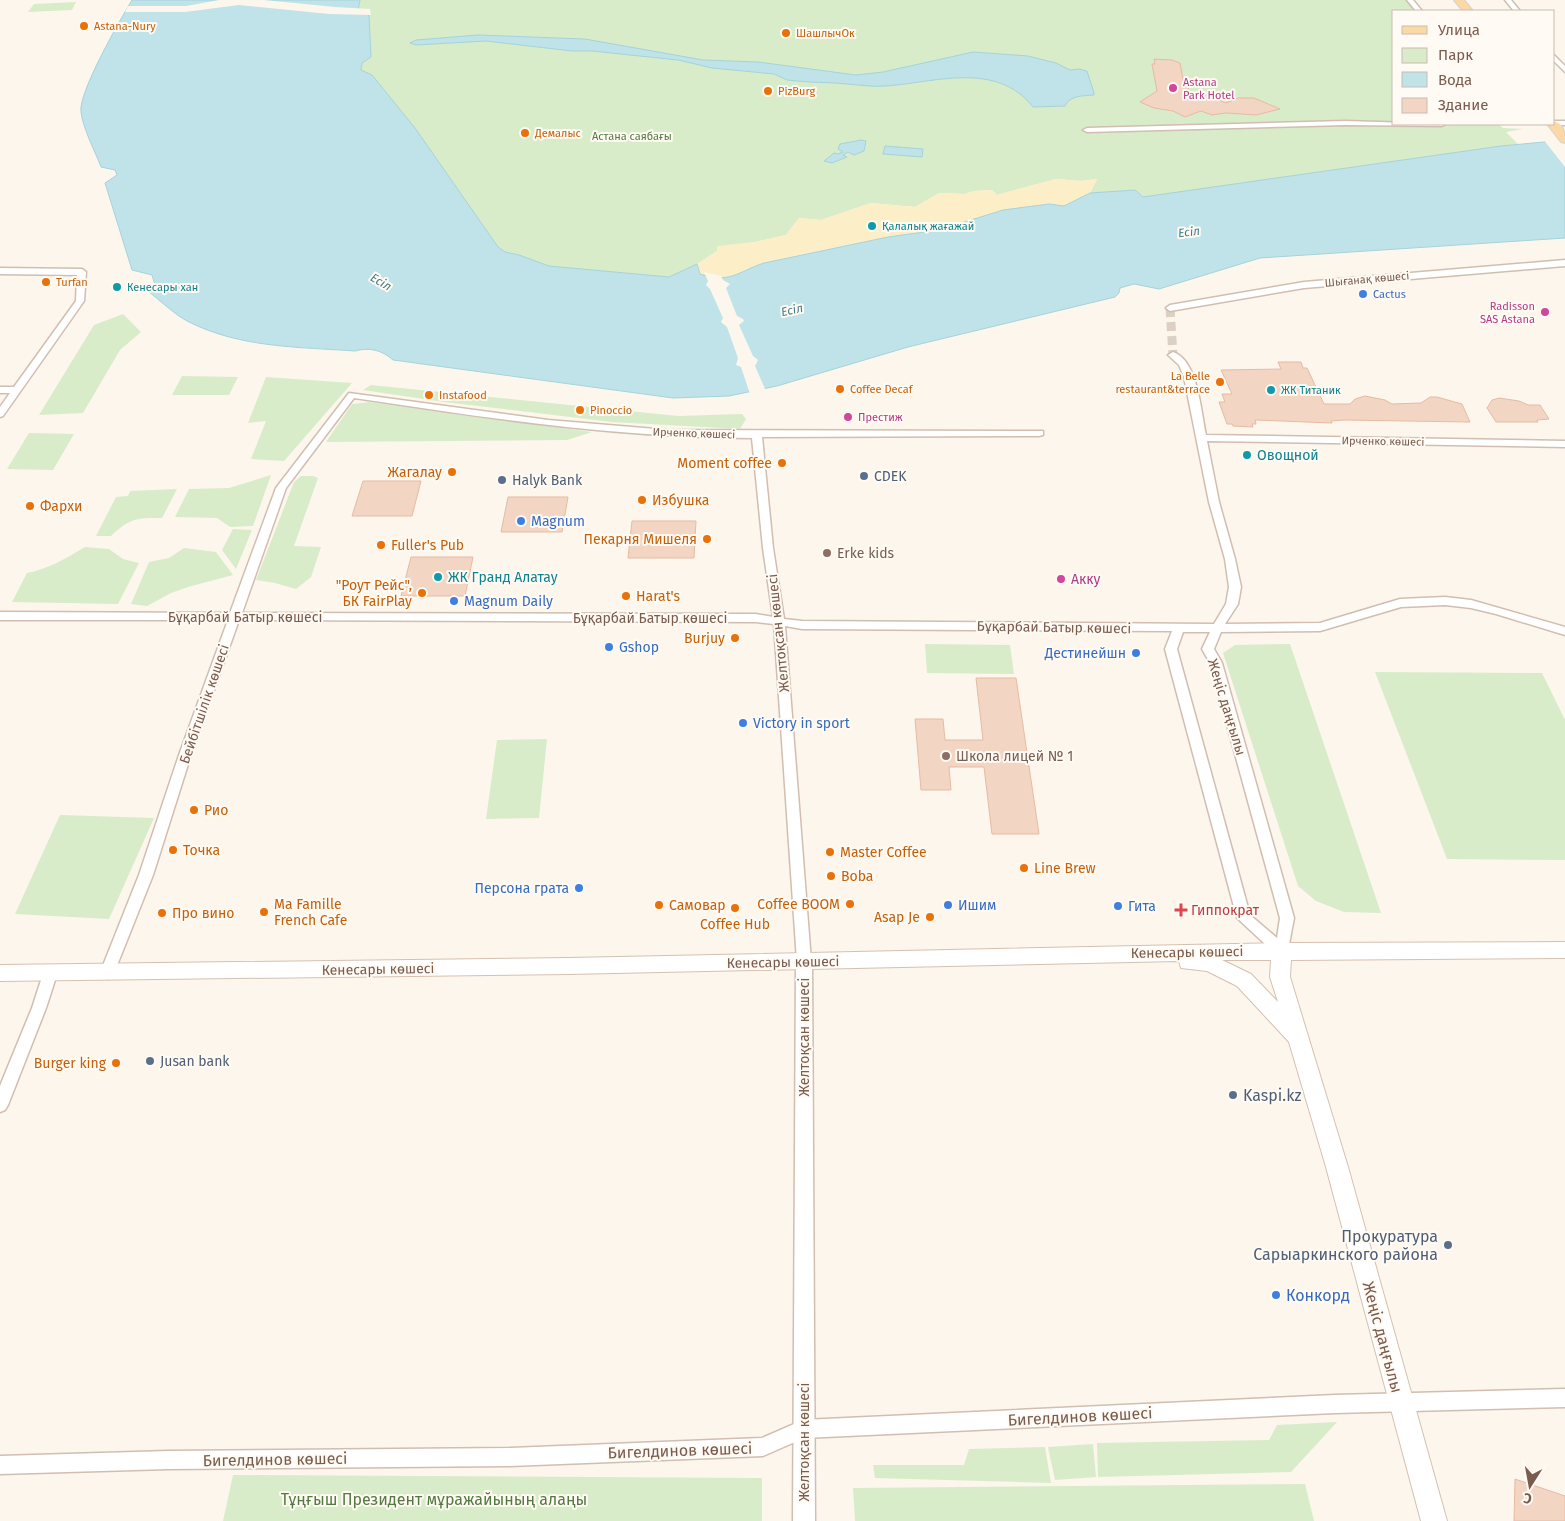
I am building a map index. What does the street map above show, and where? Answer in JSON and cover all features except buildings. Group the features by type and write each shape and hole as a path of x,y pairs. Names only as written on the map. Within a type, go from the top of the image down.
{"main road":[{"path":"1459,0 1467,10"},
{"path":"1554,125 1565,139"},
{"name":"Кенесары көшесі","path":"0,973 50,974 1282,951 1565,950"},
{"name":"Жеңіс даңғылы","path":"1282,951 1280,977 1337,1167 1434,1521"},
{"path":"1103,954 1143,959 1209,963 1244,980 1299,1040"}],"street":[{"path":"1410,0 1418,10"},
{"path":"1508,0 1516,10"},
{"path":"1555,57 1565,70"},
{"path":"1087,130 1392,123"},
{"name":"Шығанақ көшесі","path":"1170,308 1304,285 1565,263"},
{"path":"0,271 82,272 80,301 0,414"},
{"name":"Жеңіс даңғылы","path":"1173,355 1182,364 1189,377 1214,502 1230,559 1235,587 1232,604 1217,628 1208,649 1216,663 1287,918 1282,951"},
{"path":"0,390 16,390"},
{"name":"Ирченко көшесі","path":"352,395 580,426 666,432 757,435 1039,433"},
{"name":"Бейбітшілік көшесі","path":"107,973 146,876 186,755 281,488 352,395"},
{"name":"Желтоқсан көшесі","path":"757,435 768,548 779,621 804,961 804,1521"},
{"name":"Ирченко көшесі","path":"1202,438 1565,444"},
{"name":"Бұқарбай Батыр көшесі","path":"0,616 756,618 802,625 1179,628 1320,627 1400,603 1445,601 1499,610 1565,631"},
{"path":"1179,628 1171,649 1244,918 1282,951"},
{"path":"0,1106 39,1008 50,974"},
{"name":"Бигелдинов көшесі","path":"0,1465 168,1460 510,1457 763,1447 803,1429 1400,1402 1565,1398"}],"green space":[{"name":"Астана саябағы","path":"360,0 1406,0 1414,10 1392,10 1392,125 1499,125 1503,128 1523,129 1506,132 1518,144 1143,197 1090,193 1097,179 1081,181 1056,179 997,195 992,190 974,191 965,194 939,193 915,207 871,203 821,220 799,218 786,235 717,251 697,264 669,277 549,266 505,252 498,247 414,127 372,75 361,70 362,63 371,57 369,15 358,11"},
{"path":"76,2 72,10 28,12 34,4"},
{"path":"123,314 141,332 120,350 83,413 39,415 94,325"},
{"path":"182,376 238,377 229,395 172,395"},
{"path":"266,377 352,383 284,461 251,459 266,421 248,423"},
{"path":"371,385 678,416 742,414 746,419 740,429 612,422 444,402 363,390"},
{"path":"369,402 592,432 567,440 326,442 352,404"},
{"path":"29,433 74,434 53,470 7,469"},
{"path":"271,475 253,526 230,527 217,518 175,517 189,489 229,488"},
{"path":"301,476 318,478 294,546 321,547 311,577 296,589 256,580 294,482"},
{"path":"177,489 162,518 134,520 111,536 96,536 116,497 128,496 130,491"},
{"path":"233,529 252,530 236,569 222,550"},
{"path":"85,547 109,549 123,559 139,563 118,604 12,602 27,573 50,566"},
{"path":"184,548 216,552 233,575 171,593 147,606 131,604 149,562 169,558"},
{"path":"925,644 1010,645 1014,674 927,673"},
{"path":"1290,644 1381,913 1344,912 1316,901 1298,886 1223,653 1235,645"},
{"path":"1375,672 1542,673 1565,720 1565,860 1447,859"},
{"path":"547,739 539,818 486,819 497,740"},
{"path":"60,815 154,818 109,919 15,914"},
{"path":"1337,1422 1291,1472 1098,1477 1097,1443 1269,1440 1277,1425"},
{"path":"1093,1444 1096,1477 1055,1480 1048,1447"},
{"path":"1045,1447 1051,1483 875,1478 873,1465 964,1465 969,1449"},
{"name":"Тұңғыш Президент мұражайының алаңы","path":"233,1475 762,1478 762,1521 223,1521"},
{"path":"1305,1484 1314,1521 855,1521 853,1488"}],"sand":[{"name":"Қалалық жағажай","path":"1056,179 1081,181 1097,179 1090,193 1064,206 1049,204 1003,210 939,230 888,237 789,257 745,270 730,279 712,278 699,273 697,264 717,251 717,246 754,242 786,235 799,218 821,220 871,203 915,207 939,193 964,194 974,191 992,190 997,195"}],"water":[{"name":"Есіл","path":"132,0 360,0 358,11 369,15 371,57 362,63 361,70 372,75 415,128 498,247 505,252 549,266 669,277 697,264 700,274 719,278 733,276 764,263 888,237 939,230 1003,210 1049,204 1064,206 1090,193 1135,190 1143,197 1501,146 1565,140 1565,238 1260,258 1159,289 1134,284 1120,288 1119,293 1115,297 908,347 777,386 729,396 673,398 393,360 380,352 370,349 355,351 250,342 209,331 184,319 149,292 155,285 152,275 132,270 105,183 117,175 115,170 101,167 87,133 81,112 86,89 93,73"},
{"path":"478,35 585,39 703,60 758,62 856,75 883,72 973,52 1028,56 1056,63 1070,70 1079,69 1087,71 1094,95 1073,98 1065,106 1033,107 1018,92 1001,83 983,79 944,79 871,86 787,80 774,74 712,68 678,60 486,41 416,45 410,43 416,40"},
{"path":"861,140 866,141 864,151 854,155 848,152 843,155 847,157 832,163 824,161 834,153 843,152 838,149 840,144"},
{"path":"885,146 923,149 922,157 883,154"}],"pier":[{"path":"219,0 264,0 370,9 371,15 329,14 239,5 185,12 125,12 128,6 186,6"},
{"path":"1565,137 1565,167 1543,139"},
{"path":"704,272 721,276 723,280 730,284 726,288 737,316 744,321 739,325 753,356 758,360 755,366 766,391 750,394 741,367 736,365 738,358 727,327 721,322 723,318 710,289 706,285 708,281"}],"tunnel":[{"path":"1170,308 1173,355"}],"place":[{"name":"Astana-Nury","path":"84,26"},
{"name":"ШашлычОк","path":"786,33"},
{"name":"Astana Park Hotel","path":"1173,88"},
{"name":"PizBurg","path":"768,91"},
{"name":"Демалыс","path":"525,133"},
{"name":"Қалалық жағажай","path":"872,226"},
{"name":"Turfan","path":"46,282"},
{"name":"Кенесары хан","path":"117,287"},
{"name":"Cactus","path":"1363,294"},
{"name":"Radisson SAS Astana","path":"1545,312"},
{"name":"La Belle restaurant&terrace","path":"1220,382"},
{"name":"Coffee Decaf","path":"840,389"},
{"name":"ЖК Титаник","path":"1271,390"},
{"name":"Instafood","path":"429,395"},
{"name":"Pinoccio","path":"580,410"},
{"name":"Престиж","path":"848,417"},
{"name":"Овощной","path":"1247,455"},
{"name":"Moment coffee","path":"782,463"},
{"name":"Жагалау","path":"452,472"},
{"name":"CDEK","path":"864,476"},
{"name":"Halyk Bank","path":"502,480"},
{"name":"Избушка","path":"642,500"},
{"name":"Фархи","path":"30,506"},
{"name":"Magnum","path":"521,521"},
{"name":"Пекарня Мишеля","path":"707,539"},
{"name":"Fuller's Pub","path":"381,545"},
{"name":"Erke kids","path":"827,553"},
{"name":"ЖК Гранд Алатау","path":"438,577"},
{"name":"Акку","path":"1061,579"},
{"name":"\"Роут Рейс\", БК FairPlay","path":"422,593"},
{"name":"Harat's","path":"626,596"},
{"name":"Magnum Daily","path":"454,601"},
{"name":"Burjuy","path":"735,638"},
{"name":"Gshop","path":"609,647"},
{"name":"Дестинейшн","path":"1136,653"},
{"name":"Victory in sport","path":"743,723"},
{"name":"Школа лицей № 1","path":"946,756"},
{"name":"Рио","path":"194,810"},
{"name":"Точка","path":"173,850"},
{"name":"Master Coffee","path":"830,852"},
{"name":"Line Brew","path":"1024,868"},
{"name":"Boba","path":"831,876"},
{"name":"Персона грата","path":"579,888"},
{"name":"Coffee BOOM","path":"850,904"},
{"name":"Самовар","path":"659,905"},
{"name":"Ишим","path":"948,905"},
{"name":"Гита","path":"1118,906"},
{"name":"Coffee Hub","path":"735,908"},
{"name":"Гиппократ","path":"1181,910"},
{"name":"Ma Famille French Cafe","path":"264,912"},
{"name":"Про вино","path":"162,913"},
{"name":"Asap Je","path":"930,917"},
{"name":"Jusan bank","path":"150,1061"},
{"name":"Burger king","path":"116,1063"},
{"name":"Kaspi.kz","path":"1233,1095"},
{"name":"Прокуратура Сарыаркинского района","path":"1448,1245"},
{"name":"Конкорд","path":"1276,1295"}]}
